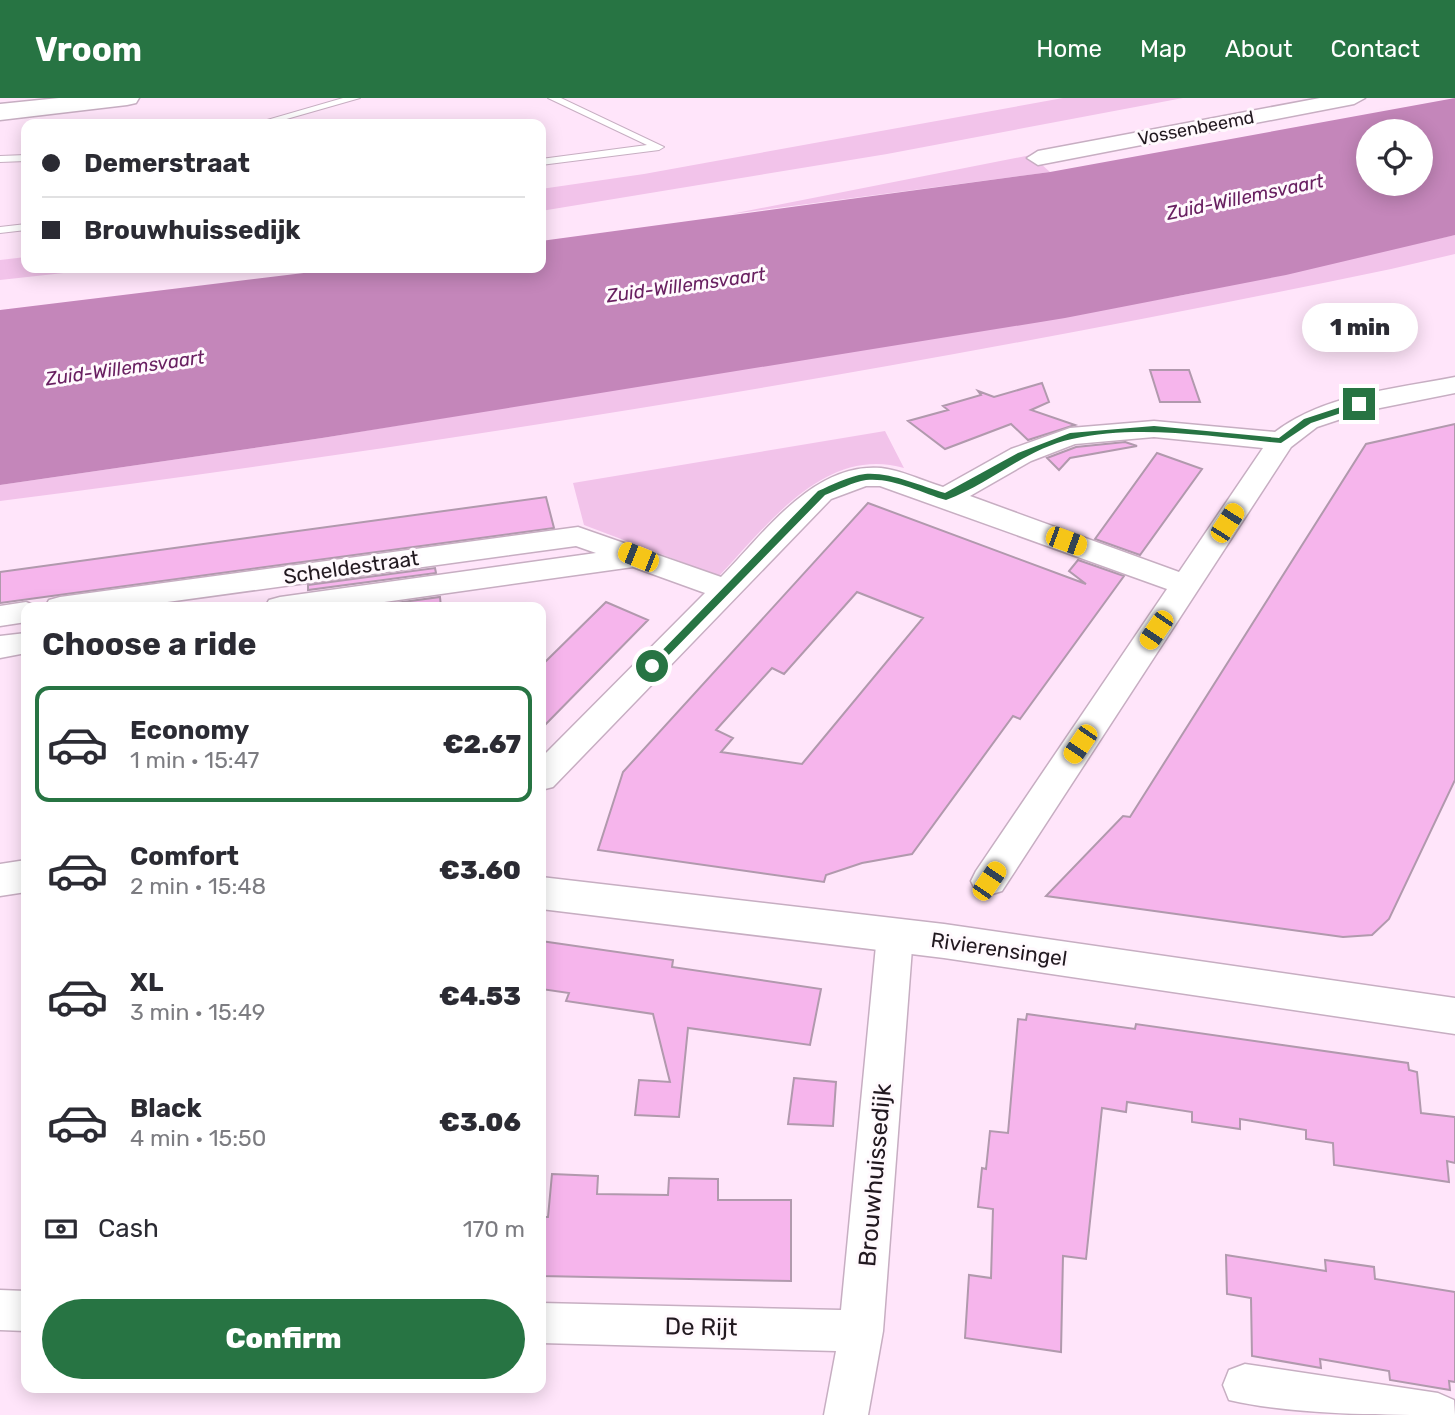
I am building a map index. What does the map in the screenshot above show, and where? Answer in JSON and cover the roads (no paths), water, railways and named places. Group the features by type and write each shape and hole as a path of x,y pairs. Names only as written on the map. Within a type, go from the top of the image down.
{"street":[{"path":"0,112 127,98"},
{"name":"Vossenbeemd","path":"1038,158 1354,98"},
{"path":"989,881 1281,441 1307,421 1359,404 1455,385"},
{"path":"946,496 1021,455 1070,436 1154,429 1281,441"},
{"path":"546,773 821,493 863,477 881,477 946,496 1186,585"},
{"name":"Scheldestraat","path":"96,602 578,536 726,590"},
{"name":"Scheldestraat","path":"316,602 638,557"},
{"path":"0,615 21,613"},
{"path":"0,647 21,644"},
{"path":"0,880 21,877"},
{"name":"Rivierensingel","path":"546,894 895,934 1455,1016"},
{"name":"Brouwhuissedijk","path":"846,1415 861,1331 895,934"},
{"path":"0,1310 21,1311"},
{"name":"De Rijt","path":"546,1323 861,1331"},
{"path":"1245,1385 1438,1415"}],"lane":[{"path":"277,119 355,98"},
{"path":"546,161 659,147 553,98"},
{"path":"0,159 21,158"},
{"path":"0,230 21,227"}],"water":[{"name":"Zuid-Willemsvaart","path":"1455,98 1455,235 1286,275 1065,318 322,438 0,485 0,310 304,273 546,273 546,240 1050,172"}]}
